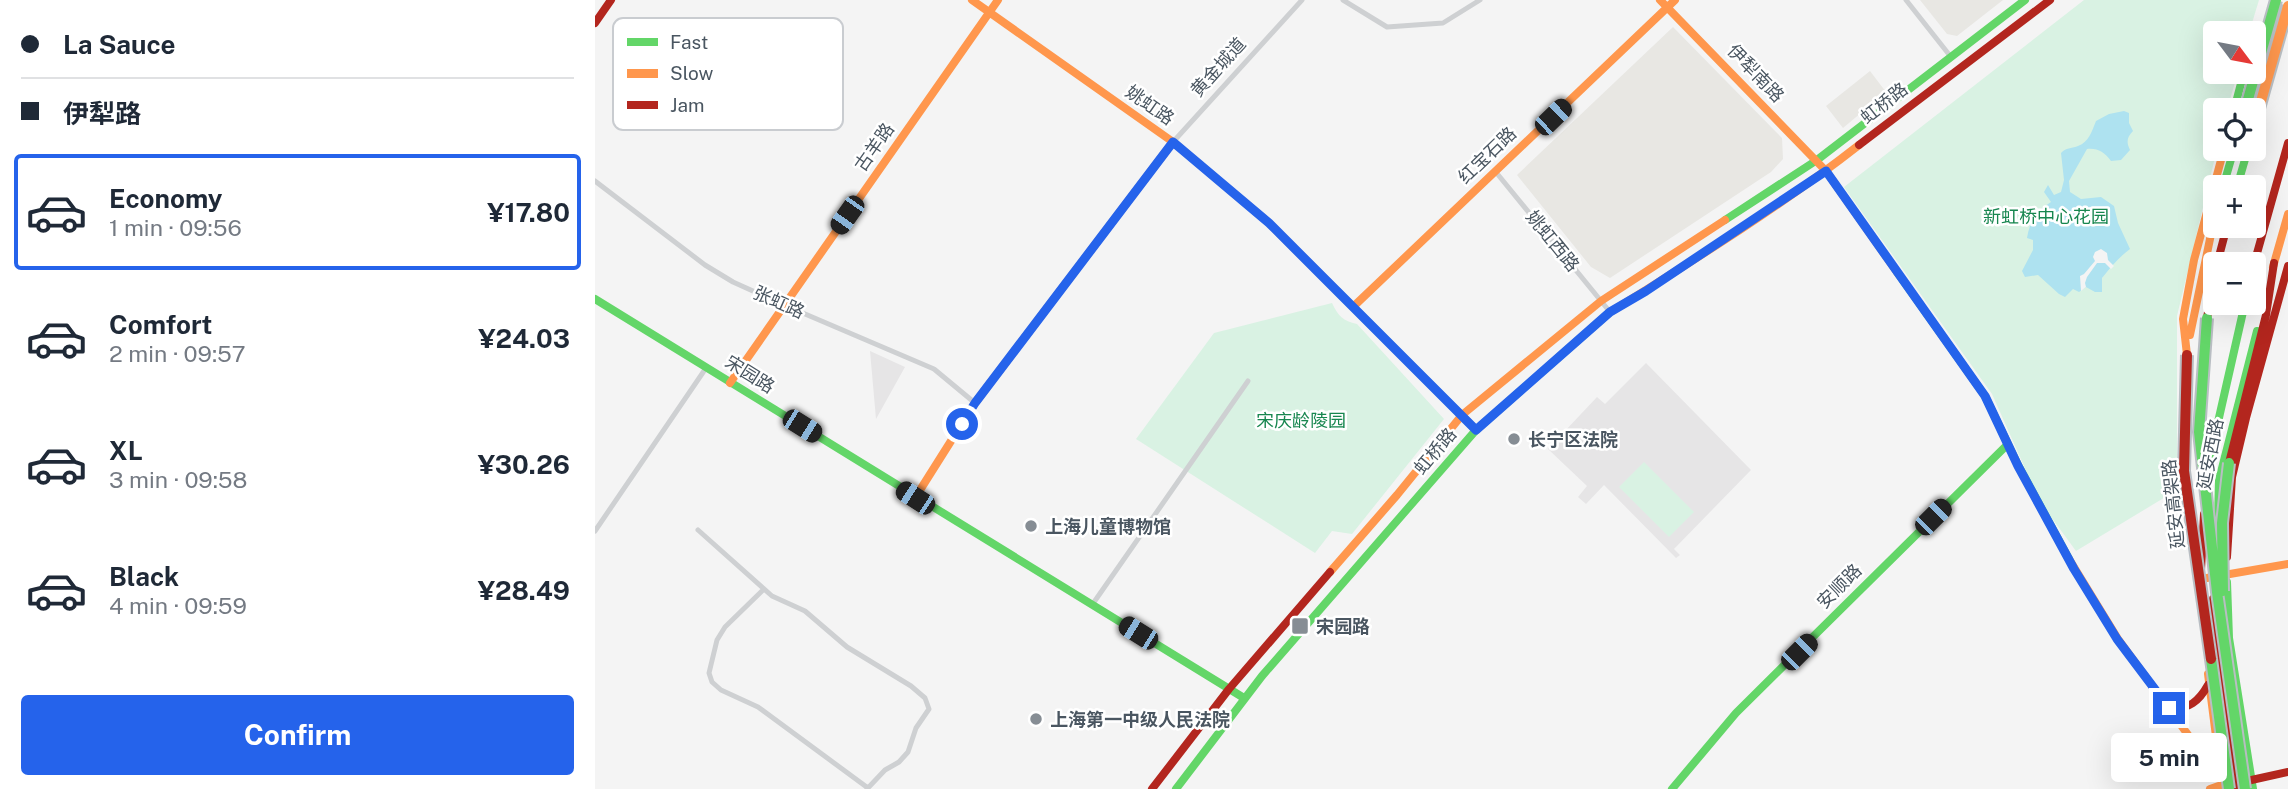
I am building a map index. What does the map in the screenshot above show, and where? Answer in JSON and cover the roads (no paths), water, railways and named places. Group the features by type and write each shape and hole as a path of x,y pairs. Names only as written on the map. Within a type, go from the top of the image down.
{"main road":[{"path":"595,23 611,0"},
{"name":"姚虹路","path":"972,0 1173,142 1269,223 1476,430"},
{"name":"古羊路","path":"730,383 998,0"},
{"name":"虹桥路","path":"1152,789 1229,689 1397,495 1462,415 1601,301 1817,160 2025,0"},
{"name":"虹桥路","path":"1176,789 1244,698 1476,430 1610,312 1826,171 2050,0"},
{"path":"2248,98 2276,0"},
{"name":"伊犁南路","path":"1667,3 1826,171 1985,396 2074,569 2117,639 2169,708 2239,786"},
{"name":"红宝石路","path":"1354,306 1667,3"},
{"path":"2266,30 2288,7"},
{"path":"2262,98 2288,7"},
{"name":"黄金城道","path":"915,498 975,403 1173,142"},
{"path":"2258,252 2284,174 2288,142"},
{"path":"2186,355 2183,319 2194,260 2221,161"},
{"name":"延安西路","path":"2239,786 2214,577 2218,480 2288,214"},
{"name":"延安高架路","path":"2210,238 2186,355 2184,471 2239,786"},
{"path":"2223,636 2222,523 2228,463 2266,315 2274,263"},
{"name":"延安西路","path":"2239,786 2209,684 2200,596 2214,577 2228,530 2232,477 2288,266"},
{"name":"宋园路","path":"595,299 1244,698"},
{"name":"延安高架路","path":"2208,315 2199,432 2239,786"},
{"name":"延安西路","path":"2214,577 2203,542 2206,475 2242,315"},
{"name":"安顺路","path":"1672,789 1736,713 2008,444"},
{"path":"2214,577 2288,564"},
{"path":"2169,708 2180,710 2192,706 2209,684"},
{"path":"2210,789 2239,786 2288,772"}],"street":[{"name":"黄金城道","path":"1173,142 1302,0"},
{"path":"1343,0 1387,27 1443,23 1479,0"},
{"path":"1906,0 1951,57"},
{"name":"姚虹西路","path":"1495,171 1610,312"},
{"name":"张虹路","path":"595,181 705,265 733,282 935,369 975,403"},
{"path":"595,531 706,368"},
{"path":"1092,605 1248,382"},
{"path":"698,530 772,596 805,611 847,647 911,686 925,698 929,709 916,728 908,752 867,789 758,707 721,690 712,682 709,673 717,640 725,627 764,589"}],"water":[{"path":"2124,111 2129,113 2129,123 2133,131 2128,140 2130,150 2121,160 2111,161 2101,151 2087,149 2069,181 2070,192 2081,199 2101,197 2114,206 2118,223 2130,249 2102,278 2102,292 2086,287 2079,292 2073,289 2065,297 2038,275 2025,277 2022,271 2033,250 2033,240 2027,238 2030,226 2038,213 2051,202 2044,192 2048,185 2054,195 2061,192 2064,180 2061,153 2085,142 2096,121 2109,114"}],"place":[{"name":"长宁区法院","path":"1514,439"},
{"name":"上海儿童博物馆","path":"1031,526"},
{"name":"宋园路","path":"1300,626"},
{"name":"上海第一中级人民法院","path":"1036,719"}],"park label":[{"name":"新虹桥中心花园","path":"2046,216"},
{"name":"宋庆龄陵园","path":"1301,420"}]}
